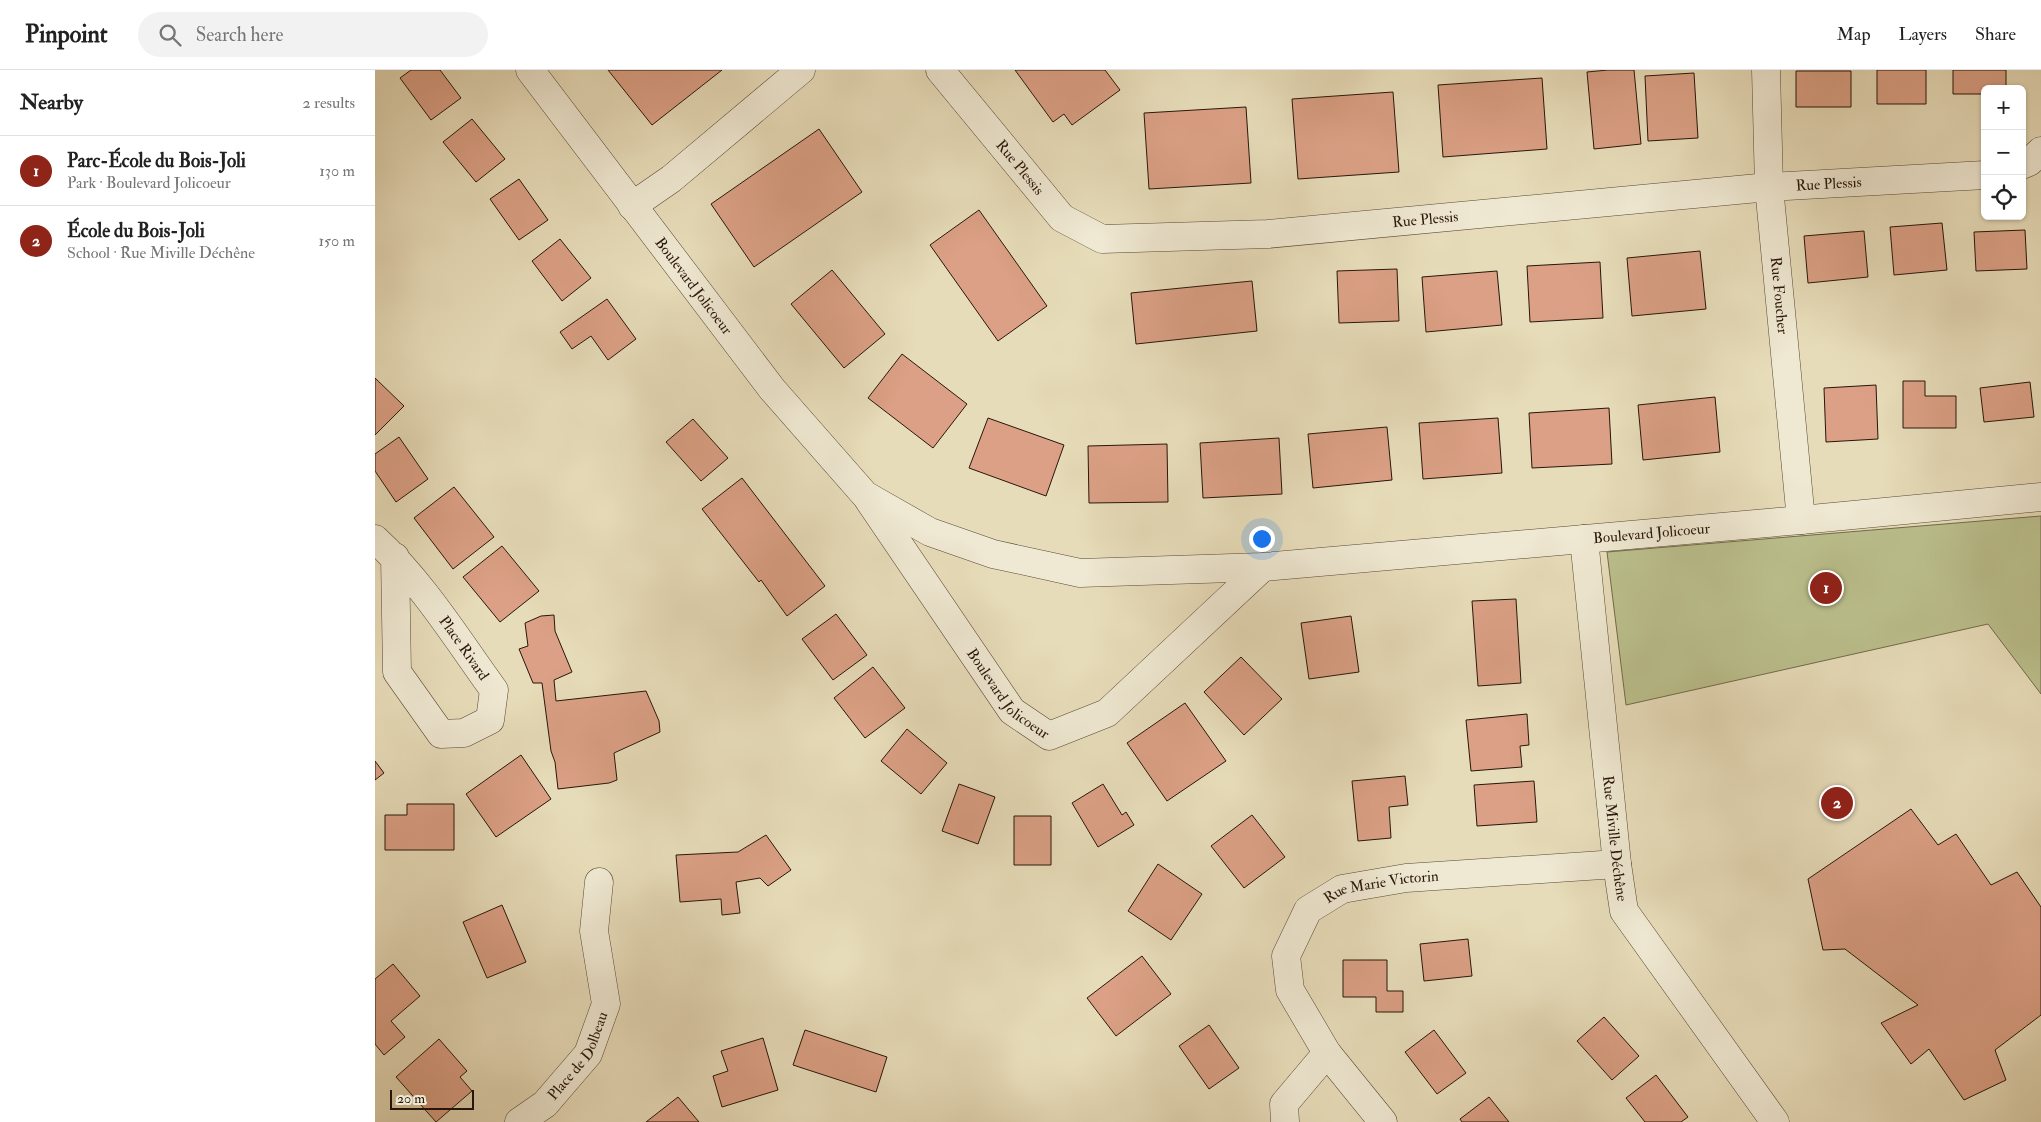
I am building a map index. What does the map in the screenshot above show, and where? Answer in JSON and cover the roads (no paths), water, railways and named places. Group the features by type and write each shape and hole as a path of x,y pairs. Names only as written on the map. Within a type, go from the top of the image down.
{"street":[{"name":"Boulevard Jolicoeur","path":"530,70 773,389 865,495 908,561 1012,711 1049,736 1107,714 1263,567"},
{"path":"632,206 671,179 801,70"},
{"name":"Rue Plessis","path":"940,70 1062,218 1102,239 1268,234 1769,187 1981,175"},
{"name":"Rue Foucher","path":"1766,70 1769,187 1801,520"},
{"path":"2026,163 2041,151"},
{"name":"Boulevard Jolicoeur","path":"865,495 930,532 993,554 1081,573 1263,567 2041,497"},
{"name":"Place Rivard","path":"375,539 395,557 494,690 490,720 465,733 441,734 397,672 395,557"},
{"name":"Rue Miville Déchêne","path":"1584,539 1617,864 1625,911 1775,1122"},
{"name":"Rue Marie Victorin","path":"1383,1122 1327,1053 1290,990 1286,956 1308,910 1342,889 1406,878 1617,864"},
{"name":"Place de Dolbeau","path":"519,1122 545,1104 588,1054 606,1004 595,932 599,882"},
{"path":"1285,1122 1283,1104 1327,1053"}],"place":[{"name":"Parc-École du Bois-Joli","path":"1826,588"},
{"name":"École du Bois-Joli","path":"1837,803"}]}
